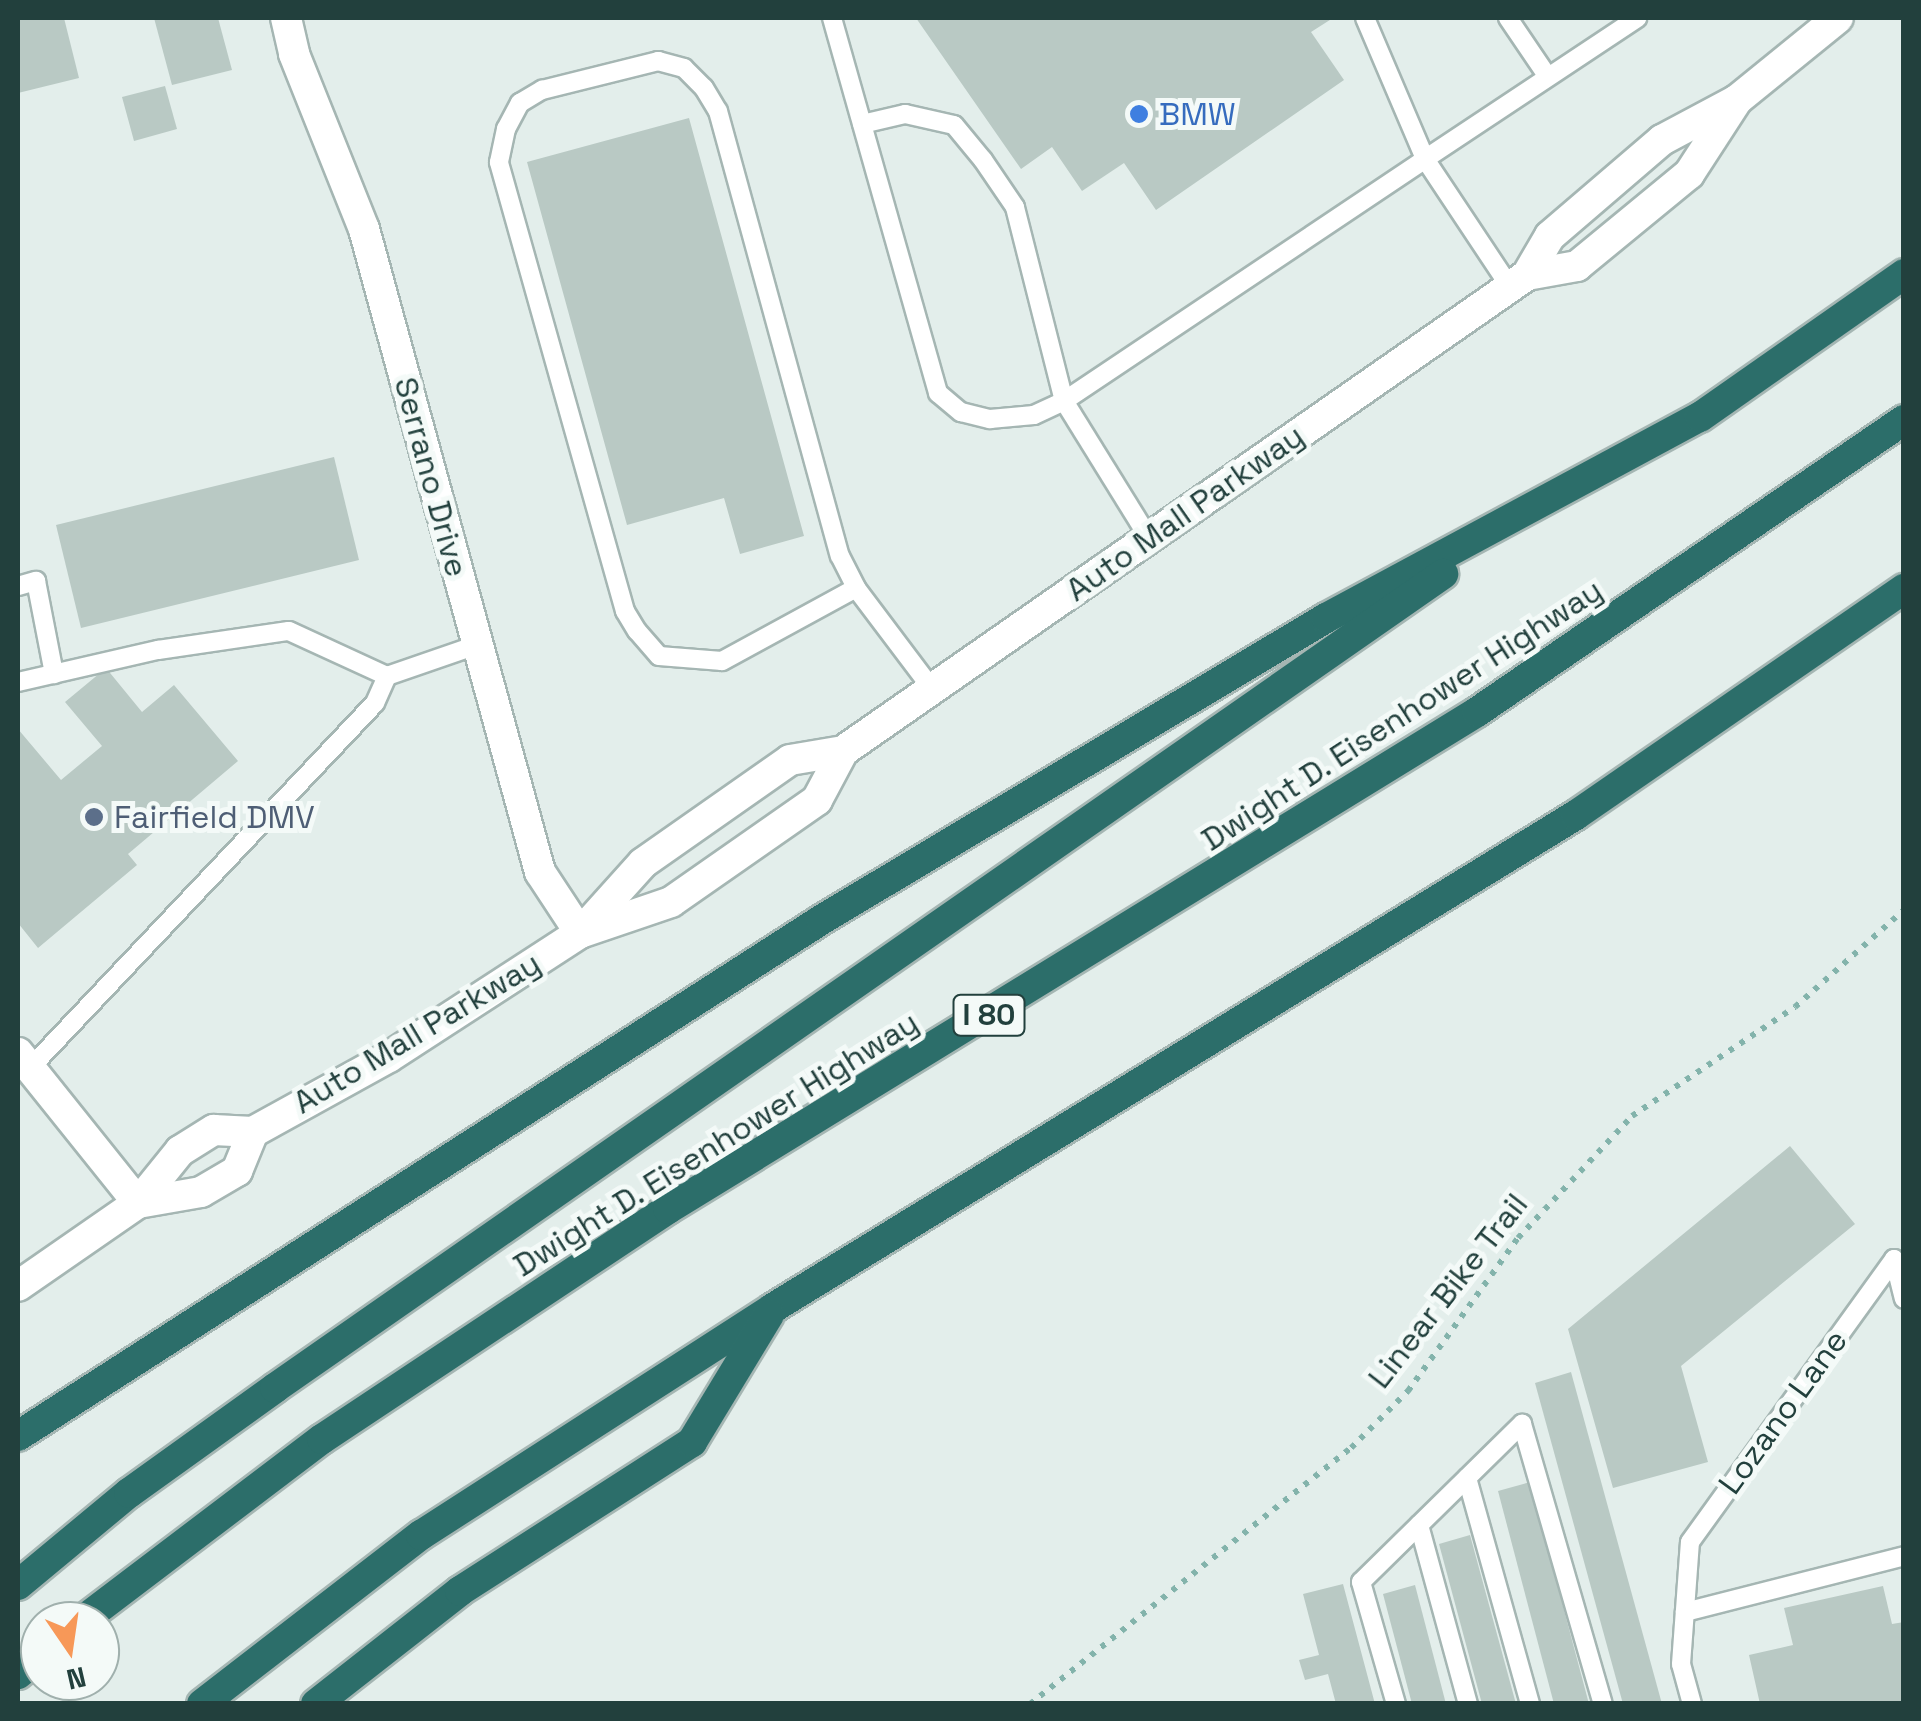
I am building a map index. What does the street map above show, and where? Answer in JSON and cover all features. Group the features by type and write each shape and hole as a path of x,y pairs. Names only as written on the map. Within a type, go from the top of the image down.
{"highway":[{"path":"18,1436 821,920 1166,711 1700,417 1904,274"},
{"name":"Dwight D. Eisenhower Highway","path":"109,1601 322,1440 668,1209 1478,712 1904,420"},
{"path":"18,1585 129,1493 275,1388 1343,648 1526,512"},
{"path":"202,1704 421,1535 773,1308 1576,815 1904,588"},
{"path":"316,1704 460,1592 692,1442 773,1308"}],"street":[{"name":"Serrano Drive","path":"286,18 294,54 364,229 540,872 580,933"},
{"name":"Auto Mall Parkway","path":"580,933 644,863 790,760 843,752 1518,281 1550,236 1648,152 1737,100 1838,18"},
{"name":"Auto Mall Parkway","path":"1518,281 1577,266 1690,174 1737,100"},
{"name":"Auto Mall Parkway","path":"18,1286 138,1203 180,1151 214,1130 253,1132 389,1057 580,933 670,902 818,800 843,752"},
{"path":"24,1061 138,1203"},
{"name":"Auto Mall Parkway","path":"138,1203 201,1192 237,1170 253,1132"}],"lane":[{"path":"832,18 938,393 960,412 990,419 1034,415 1064,400 1637,18"},
{"path":"1365,18 1425,159 1518,281"},
{"path":"1508,18 1548,77"},
{"path":"856,588 722,662 660,656 638,632 626,611 499,162 506,129 520,103 542,90 658,61 684,68 704,88 718,110 840,556 856,588 932,690"},
{"path":"862,124 904,114 954,125 983,160 1015,207 1064,400 1149,538"},
{"path":"18,586 36,582 54,674"},
{"path":"18,682 288,631 387,676 477,645"},
{"path":"24,1061 375,704 387,676"},
{"name":"Lozano Lane","path":"1692,1704 1681,1664 1690,1542 1894,1259 1904,1300"},
{"path":"1396,1704 1362,1582 1522,1424 1604,1704"},
{"path":"1467,1478 1530,1704"},
{"path":"1419,1524 1468,1704"},
{"path":"1684,1612 1904,1556"}],"path":[{"name":"Linear Bike Trail","path":"1030,1704 1351,1448 1408,1390 1518,1238 1632,1116 1795,1007 1904,910"}],"building":[{"path":"18,18 64,18 79,78 18,93"},
{"path":"154,18 218,18 232,70 172,85"},
{"name":"BMW","path":"916,18 1333,18 1311,32 1344,80 1156,210 1124,163 1082,191 1052,147 1021,169"},
{"path":"165,86 177,129 134,141 122,97"},
{"path":"689,118 804,536 740,554 724,498 627,525 527,162"},
{"path":"334,457 359,560 81,628 56,525"},
{"name":"Fairfield DMV","path":"106,668 142,712 174,685 238,761 128,854 137,865 38,948 18,923 18,729 61,780 102,746 65,702"},
{"path":"1790,1146 1855,1224 1681,1366 1708,1462 1613,1488 1568,1329"},
{"path":"1571,1372 1662,1704 1623,1704 1535,1383"},
{"path":"1530,1482 1589,1704 1554,1704 1498,1491"},
{"path":"1470,1535 1516,1704 1482,1704 1439,1544"},
{"path":"1343,1584 1375,1704 1336,1704 1328,1674 1305,1680 1299,1660 1319,1655 1303,1594"},
{"path":"1415,1585 1446,1704 1412,1704 1383,1594"},
{"path":"1883,1586 1892,1624 1904,1622 1904,1704 1760,1704 1749,1655 1793,1645 1784,1608"}],"place":[{"name":"BMW","path":"1139,114"},
{"name":"Fairfield DMV","path":"94,817"}]}
